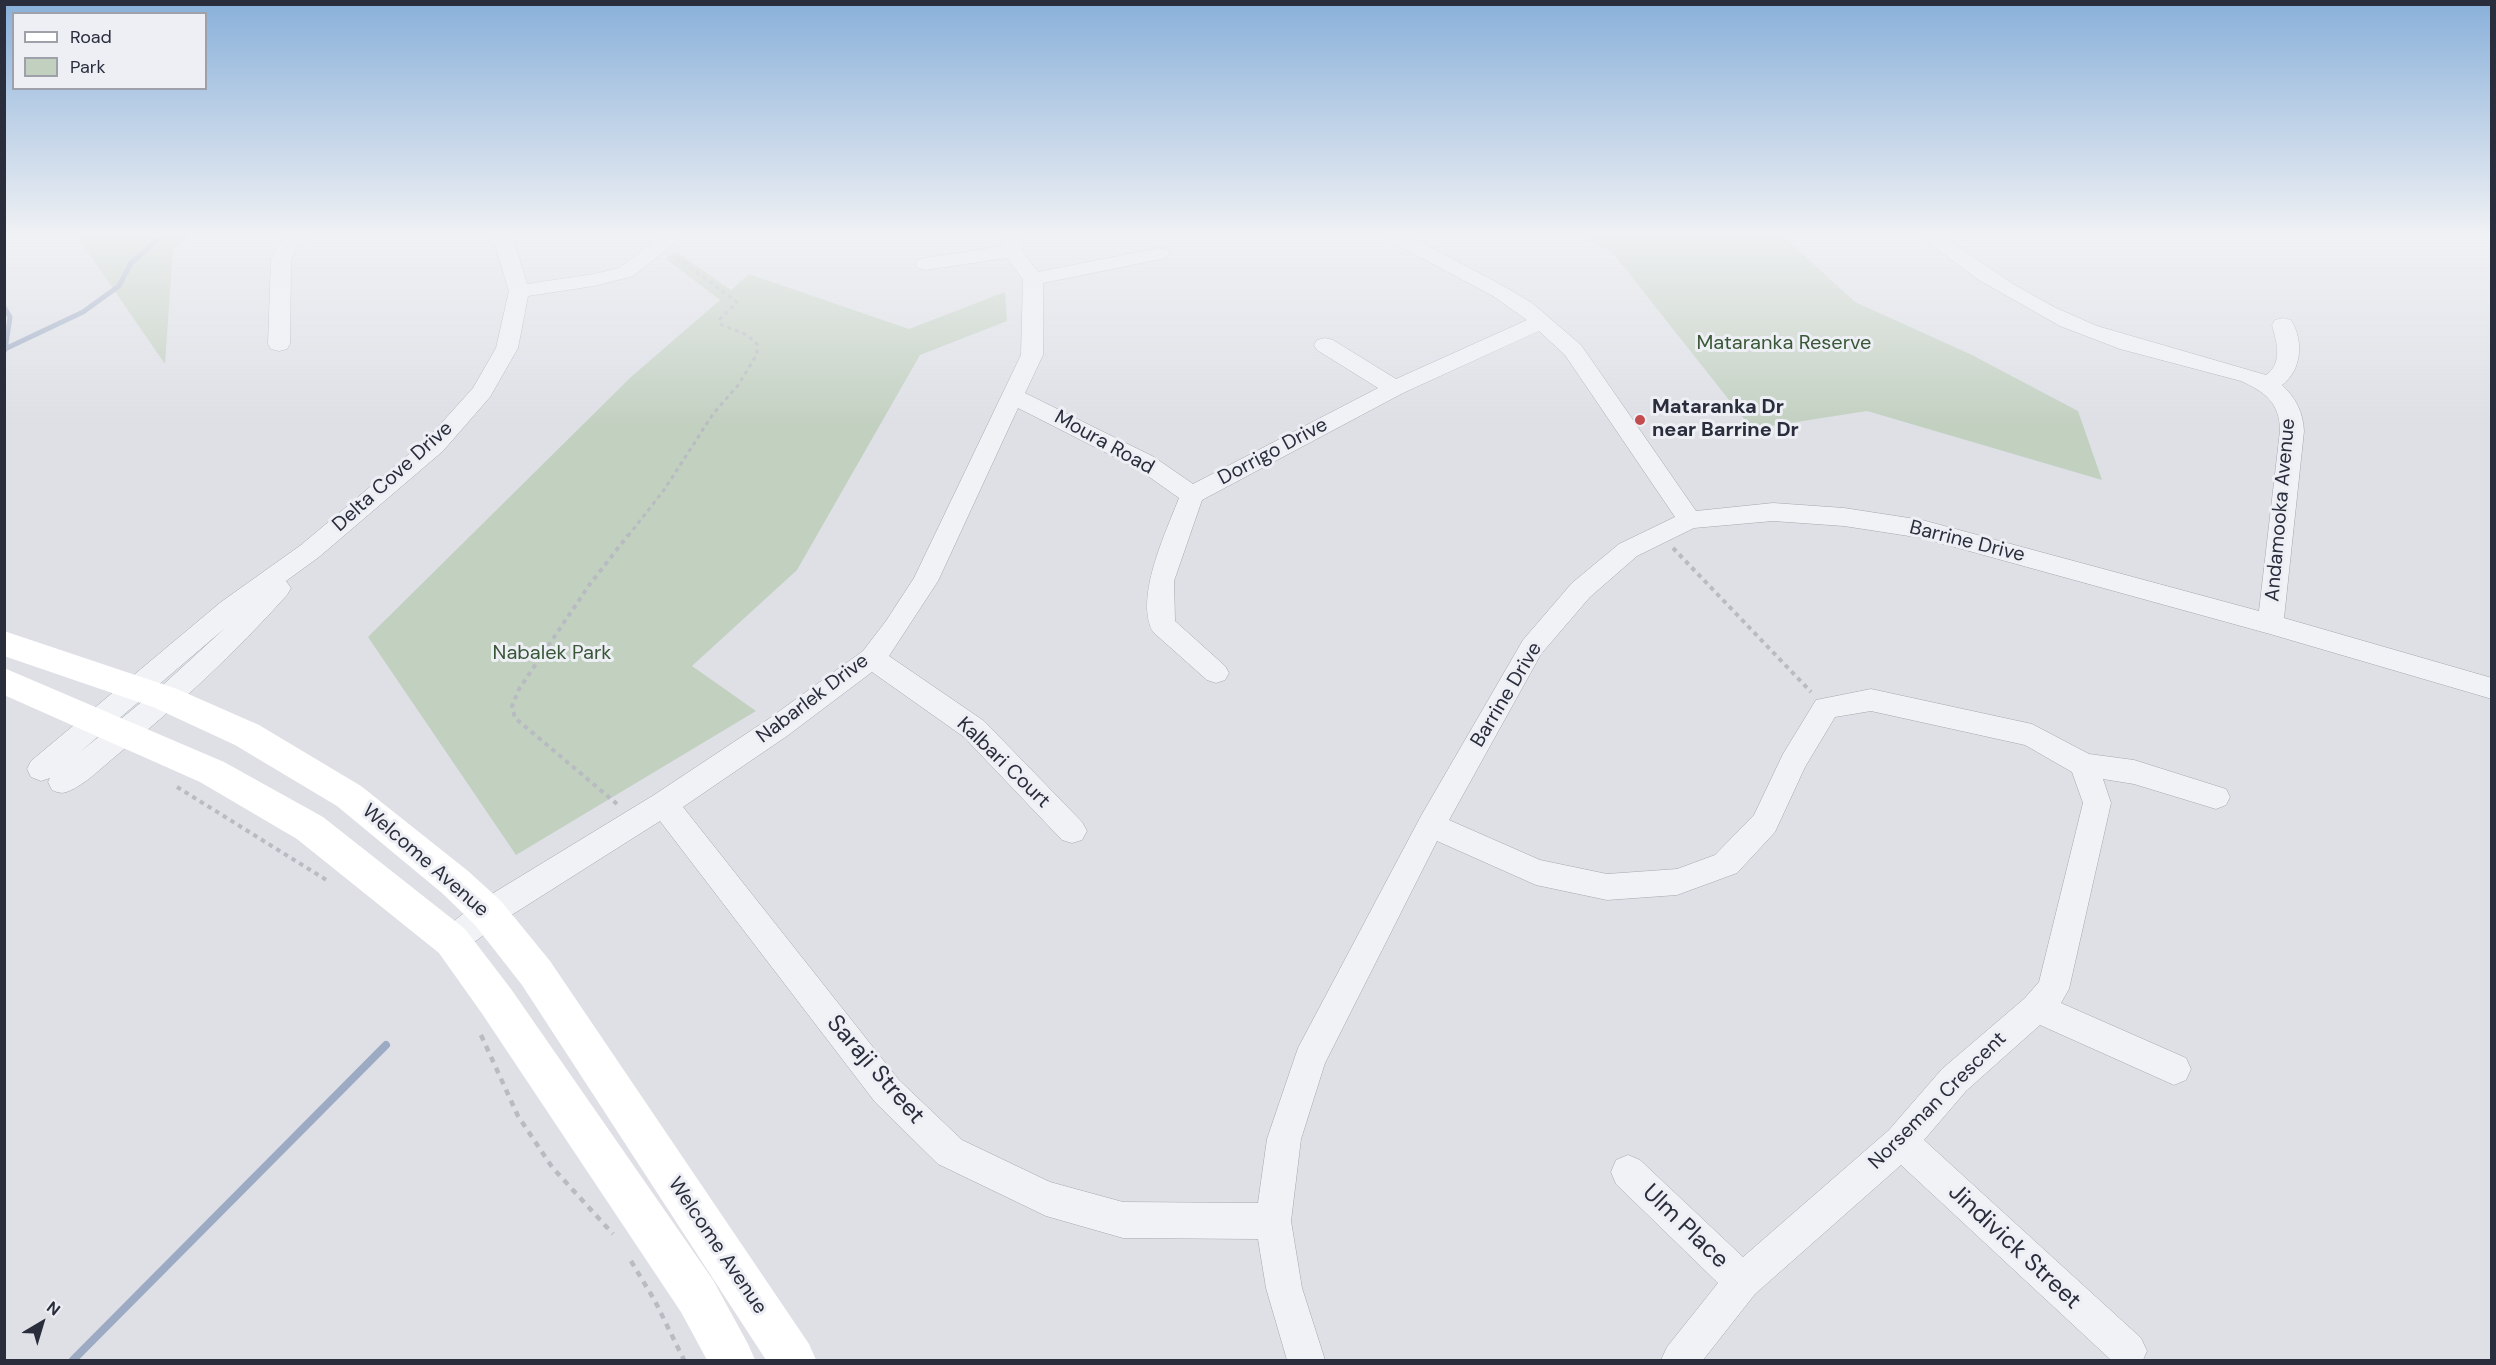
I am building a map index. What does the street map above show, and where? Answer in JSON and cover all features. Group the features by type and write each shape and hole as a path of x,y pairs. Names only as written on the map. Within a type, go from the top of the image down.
{"street":[{"path":"279,344 280,299"},
{"name":"Delta Cove Drive","path":"52,776 152,693 252,618 310,551 435,446 482,392 507,348 517,299"},
{"name":"Nabarlek Drive","path":"452,940 488,913 650,812 777,728 872,658 895,628 925,581 1014,396 1032,354 1033,299"},
{"path":"1509,299 1573,350 1690,520"},
{"name":"Andamooka Avenue","path":"2022,299 2092,332 2241,374 2266,384 2287,403 2293,418 2270,624"},
{"name":"Dorrigo Drive","path":"1192,495 1395,388 1541,322"},
{"path":"2266,384 2279,379 2288,365 2288,342 2283,325"},
{"path":"1325,345 1395,388"},
{"name":"Moura Road","path":"1014,396 1095,435 1146,463 1192,495"},
{"path":"1192,495 1161,581 1162,624 1216,674"},
{"name":"Barrine Drive","path":"1306,1360 1284,1288 1272,1221 1284,1139 1310,1059 1431,825 1532,647 1581,590 1628,550 1690,520 1773,512 1844,517 1923,529 2270,624 2492,689"},
{"name":"Welcome Avenue","path":"4,643 152,693 248,735 349,796 455,882 488,913 536,973 793,1360"},
{"name":"Kalbari Court","path":"872,658 974,729 1072,831"},
{"path":"4,681 212,772 310,828 452,940 504,1011 697,1296 732,1360"},
{"path":"1431,825 1536,872 1607,887 1677,882 1726,864 1765,823 1793,762 1826,708 1871,700 2031,735 2084,765 2134,772 2216,797"},
{"name":"Norseman Crescent","path":"1680,1360 1742,1281 1900,1142 1954,1080 2036,1008 2053,989 2097,803 2084,765"},
{"name":"Saraji Street","path":"650,812 887,1091 950,1152 1046,1198 1123,1220 1272,1221"},
{"path":"2036,1008 2174,1069"},
{"name":"Jindivick Street","path":"1900,1142 2128,1351"},
{"name":"Ulm Place","path":"1628,1172 1742,1281"}],"path":[{"path":"650,812 515,718 512,706 519,689 590,584 664,490 713,414 739,384 757,354 757,344 747,335 720,324 720,319 737,302 733,299"},
{"path":"1661,535 1826,708"},
{"path":"168,781 335,885"},
{"path":"477,1027 518,1116 552,1167 615,1236"},
{"path":"627,1255 655,1300 684,1360"}],"green space":[{"path":"120,299 170,299 165,364"},
{"name":"Nabalek Park","path":"718,299 821,299 909,329 988,299 1005,299 1007,321 920,355 797,570 692,666 756,711 516,855 368,637 631,377 720,300"},
{"name":"Mataranka Reserve","path":"1649,299 1851,299 1972,355 2078,411 2102,480 1867,411 1752,429"}],"waterway":[{"path":"7,348 83,312 101,299"},
{"path":"4,307 10,317 5,350"},
{"path":"73,1360 386,1045"}],"place":[{"name":"Mataranka Dr near Barrine Dr","path":"1640,420"}]}
